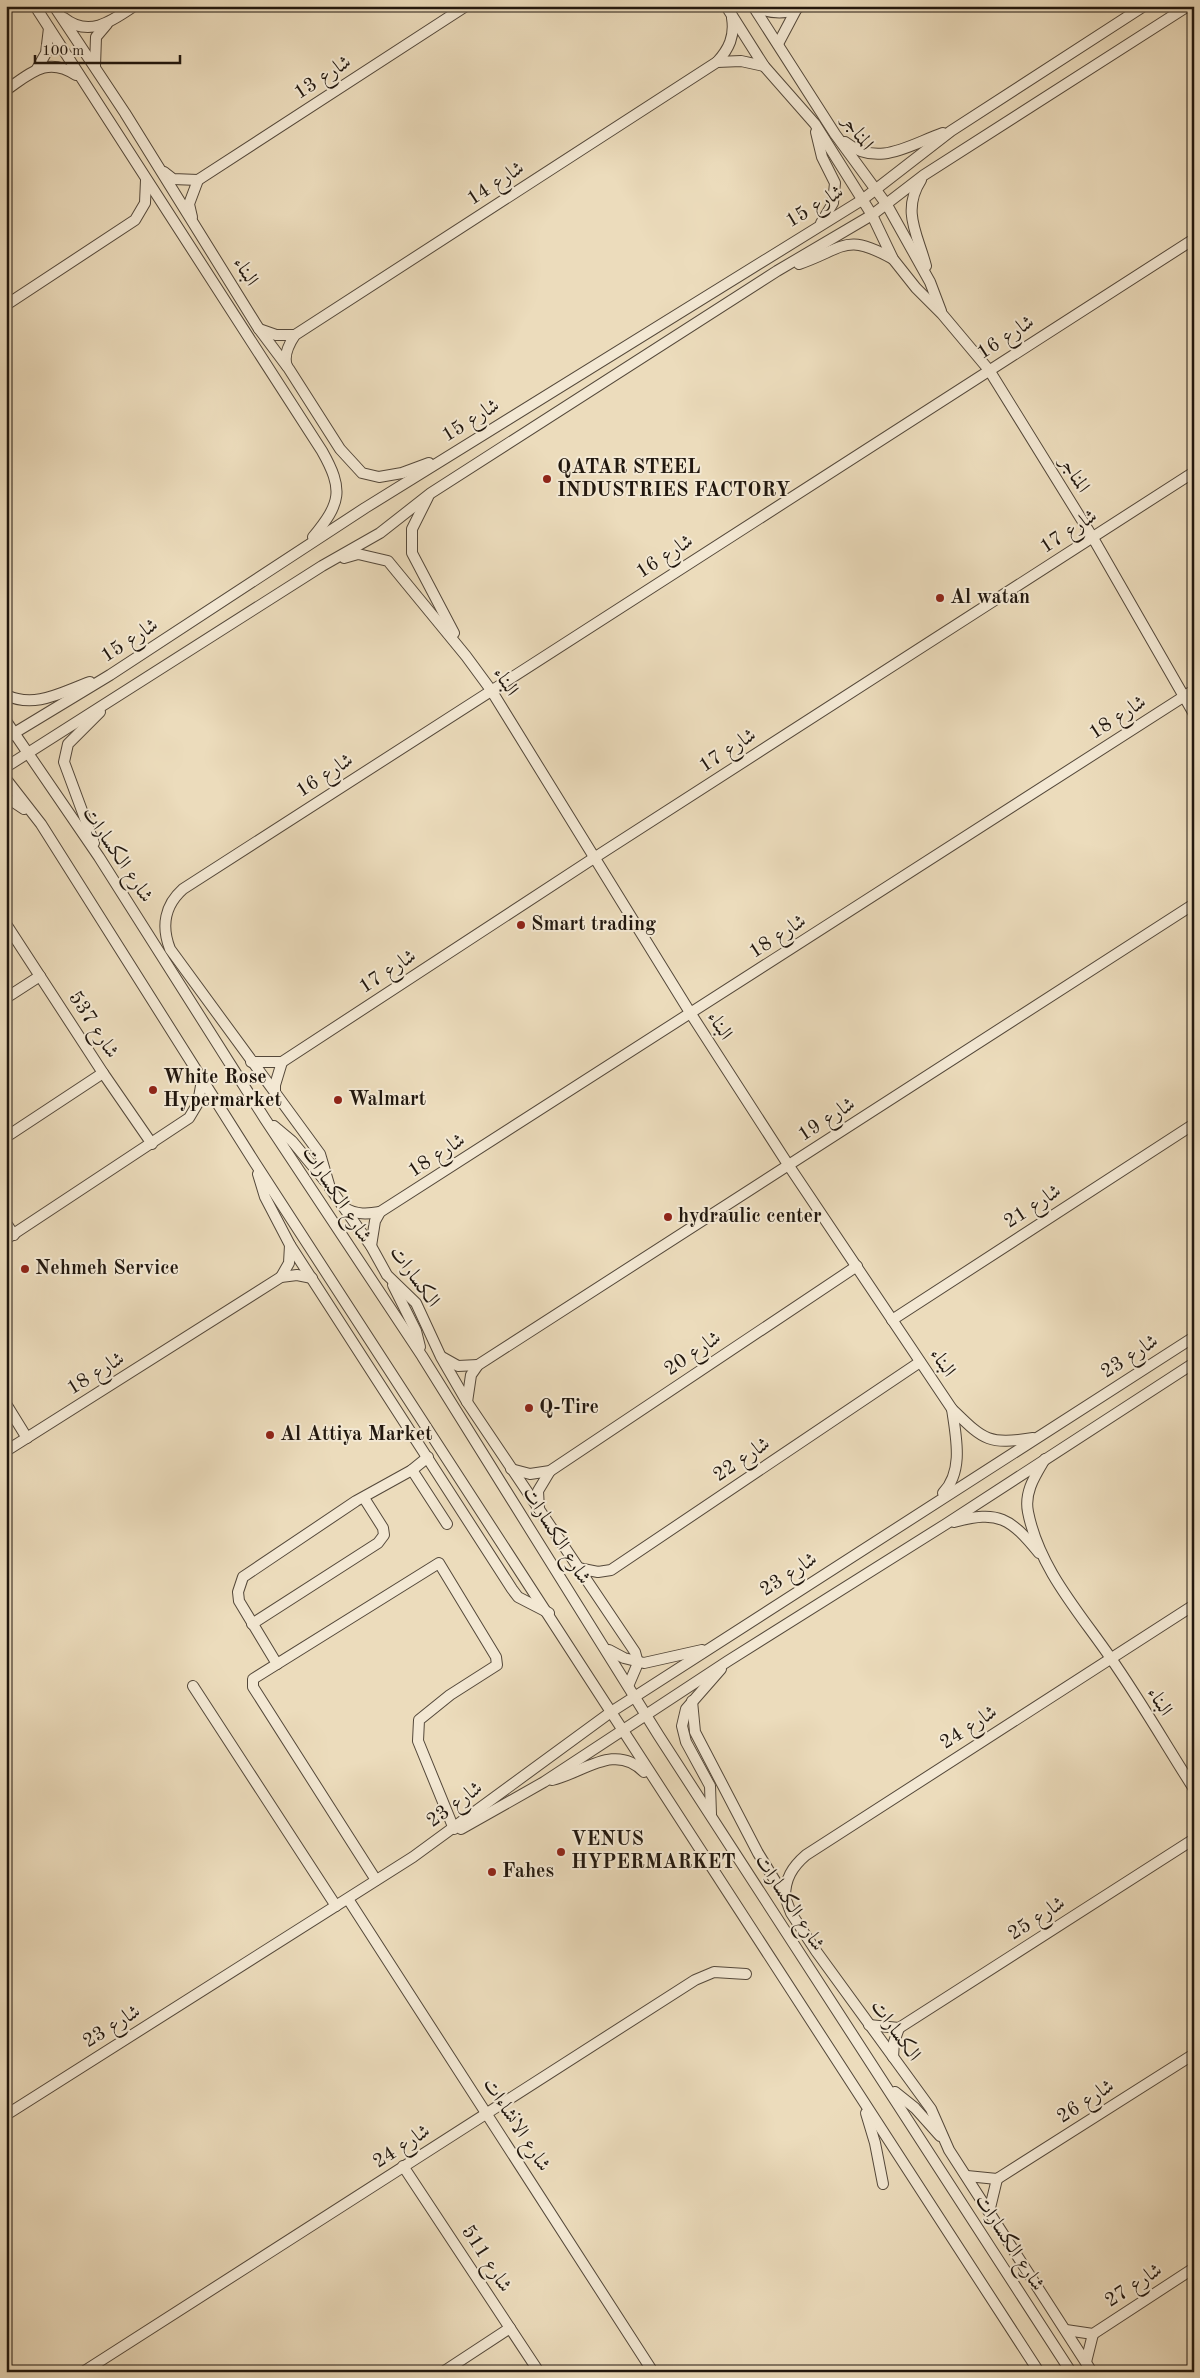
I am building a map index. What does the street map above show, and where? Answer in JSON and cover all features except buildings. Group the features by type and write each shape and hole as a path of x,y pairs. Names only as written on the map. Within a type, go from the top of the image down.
{"street":[{"name":"البناء","path":"35,6 317,443 333,471 337,488 336,503 324,524 306,545"},
{"path":"95,67 96,37 107,24 134,6"},
{"name":"شارع 13","path":"198,180 466,6"},
{"name":"شارع 15","path":"10,736 110,675 306,545 820,224 862,200 951,131 1144,6"},
{"name":"شارع 15","path":"6,767 322,566 380,533 430,493 776,271 888,205 924,175 1188,6"},
{"path":"753,7 774,12 799,8"},
{"name":"المناجر","path":"753,7 835,134 888,205 930,282"},
{"path":"778,44 799,8"},
{"name":"البناء","path":"57,10 158,166 259,329 289,369 340,449 362,473 379,477 402,473 451,454"},
{"path":"57,10 69,22 84,28 107,24"},
{"name":"المناجر","path":"728,11 764,66 815,124 872,215 893,259 916,288 942,314 989,370 1092,538 1194,714"},
{"name":"شارع 14","path":"294,335 717,62 726,52 732,41 733,28 728,11"},
{"path":"6,90 37,69 46,53 49,28"},
{"path":"717,62 741,61 764,66"},
{"path":"37,69 64,67 80,77"},
{"name":"المناجر","path":"815,124 822,158 835,183 833,203 820,224"},
{"name":"شارع 15","path":"835,134 862,152 881,155 951,131"},
{"path":"158,166 173,179 198,180 190,204 192,220"},
{"name":"المناجر","path":"924,175 913,195 911,209 914,227 930,282 942,314"},
{"path":"6,304 135,220 145,203 146,180"},
{"name":"شارع 16","path":"166,914 175,896 184,889 490,690 1194,239"},
{"name":"شارع 15","path":"776,271 847,244 866,245 893,259"},
{"path":"259,329 276,335 294,335 285,361 289,369"},
{"name":"شارع 17","path":"282,1062 594,858 1194,472"},
{"name":"البناء","path":"430,493 412,529 412,553 466,656"},
{"name":"البناء","path":"322,566 358,554 388,561 466,656 490,690 691,1014 789,1166 952,1409 974,1430 991,1441 1006,1442 1036,1438"},
{"path":"6,695 23,702 40,700 110,675"},
{"name":"شارع 18","path":"380,1212 1194,690"},
{"path":"99,857 64,762 68,744 113,699"},
{"name":"شارع الكسارات","path":"6,722 10,736 27,755 99,857 265,1118 422,1356 629,1684 646,1714 887,2084 1071,2372"},
{"path":"6,779 41,824 255,1163 549,1613 656,1785 1039,2372"},
{"path":"6,797 15,801 41,824"},
{"name":"شارع 19","path":"478,1365 1194,904"},
{"name":"الكسارات","path":"166,914 166,938 170,949 320,1154 330,1188 371,1246 387,1275 416,1303 441,1357 467,1402 635,1652 638,1662"},
{"name":"شارع 537","path":"6,924 103,1073 152,1144"},
{"path":"6,998 40,976"},
{"path":"251,1062 282,1062 275,1085 275,1094"},
{"path":"6,1137 103,1073"},
{"path":"6,1222 10,1237 189,1118 198,1103 202,1080"},
{"path":"265,1118 292,1141 330,1188"},
{"name":"شارع 21","path":"892,1320 1194,1124"},
{"path":"255,1163 265,1197 290,1245 518,1597 549,1613"},
{"path":"343,1206 351,1212 368,1214 380,1212"},
{"path":"371,1246 374,1225 380,1212"},
{"path":"281,1277 289,1263 290,1245"},
{"name":"شارع 20","path":"511,1469 530,1474 550,1471 857,1266"},
{"path":"281,1277 297,1275 312,1278"},
{"path":"387,1275 416,1331 422,1356"},
{"name":"شارع 18","path":"6,1451 281,1277"},
{"path":"325,1297 359,1323"},
{"name":"شارع 23","path":"413,1857 454,1829 611,1712 1194,1337"},
{"path":"441,1357 458,1366 478,1365"},
{"name":"شارع 22","path":"578,1568 598,1572 611,1570 920,1362"},
{"name":"شارع 23","path":"6,2114 413,1857 544,1782 728,1661 946,1524 1047,1456 1194,1363"},
{"path":"467,1402 471,1374 478,1365"},
{"path":"6,1404 27,1438"},
{"name":"البناء","path":"932,1504 951,1485 955,1471 957,1446 952,1409"},
{"name":"البناء","path":"1047,1456 1030,1487 1027,1501 1028,1512 1045,1559 1072,1606 1110,1658 1194,1789"},
{"path":"277,1664 240,1601 238,1592 243,1578 364,1498 412,1470 428,1457"},
{"path":"412,1470 447,1524"},
{"name":"شارع 20","path":"539,1510 538,1492 550,1471"},
{"path":"252,1624 378,1543 384,1535 383,1528 364,1498"},
{"name":"البناء","path":"946,1524 985,1515 1003,1518 1024,1534 1045,1559"},
{"path":"376,1880 253,1687 253,1679 439,1564 496,1657 497,1665 450,1695 419,1720 418,1741 454,1829"},
{"name":"شارع 24","path":"785,1897 785,1885 789,1874 806,1856 1194,1605"},
{"path":"606,1649 638,1662 656,1662 677,1654 706,1650"},
{"path":"711,1815 710,1786 684,1735 683,1720 686,1709 692,1701 728,1661"},
{"path":"629,1684 638,1662"},
{"path":"193,1686 336,1906"},
{"name":"الكسارات","path":"692,1701 695,1732 760,1858 785,1897 792,1913 816,1951 931,2109 938,2121 943,2138 1092,2372"},
{"path":"544,1782 569,1776 591,1764 612,1758 632,1762 656,1785"},
{"name":"شارع 25","path":"899,2028 1194,1839"},
{"name":"شارع الانشاءات","path":"348,1899 653,2372"},
{"name":"شارع 24","path":"83,2372 695,1980 714,1972 746,1974"},
{"path":"869,2025 899,2028 894,2042 893,2057"},
{"name":"شارع 26","path":"997,2179 1194,2054"},
{"path":"887,2084 915,2108 943,2138"},
{"path":"860,2098 875,2143 883,2184"},
{"name":"شارع 511","path":"404,2166 539,2372"},
{"path":"967,2176 997,2179 989,2212"},
{"name":"شارع 27","path":"1066,2330 1093,2334 1194,2268"},
{"path":"443,2372 510,2328"},
{"name":"شارع 27","path":"1086,2362 1093,2334"}],"place":[{"name":"QATAR STEEL INDUSTRIES FACTORY","path":"547,479"},
{"name":"Al watan","path":"940,598"},
{"name":"Smart trading","path":"521,925"},
{"name":"White Rose Hypermarket","path":"153,1090"},
{"name":"Walmart","path":"338,1100"},
{"name":"hydraulic center","path":"668,1217"},
{"name":"Nehmeh Service","path":"25,1269"},
{"name":"Q-Tire","path":"529,1408"},
{"name":"Al Attiya Market","path":"270,1435"},
{"name":"VENUS HYPERMARKET","path":"561,1852"},
{"name":"Fahes","path":"492,1872"}]}
